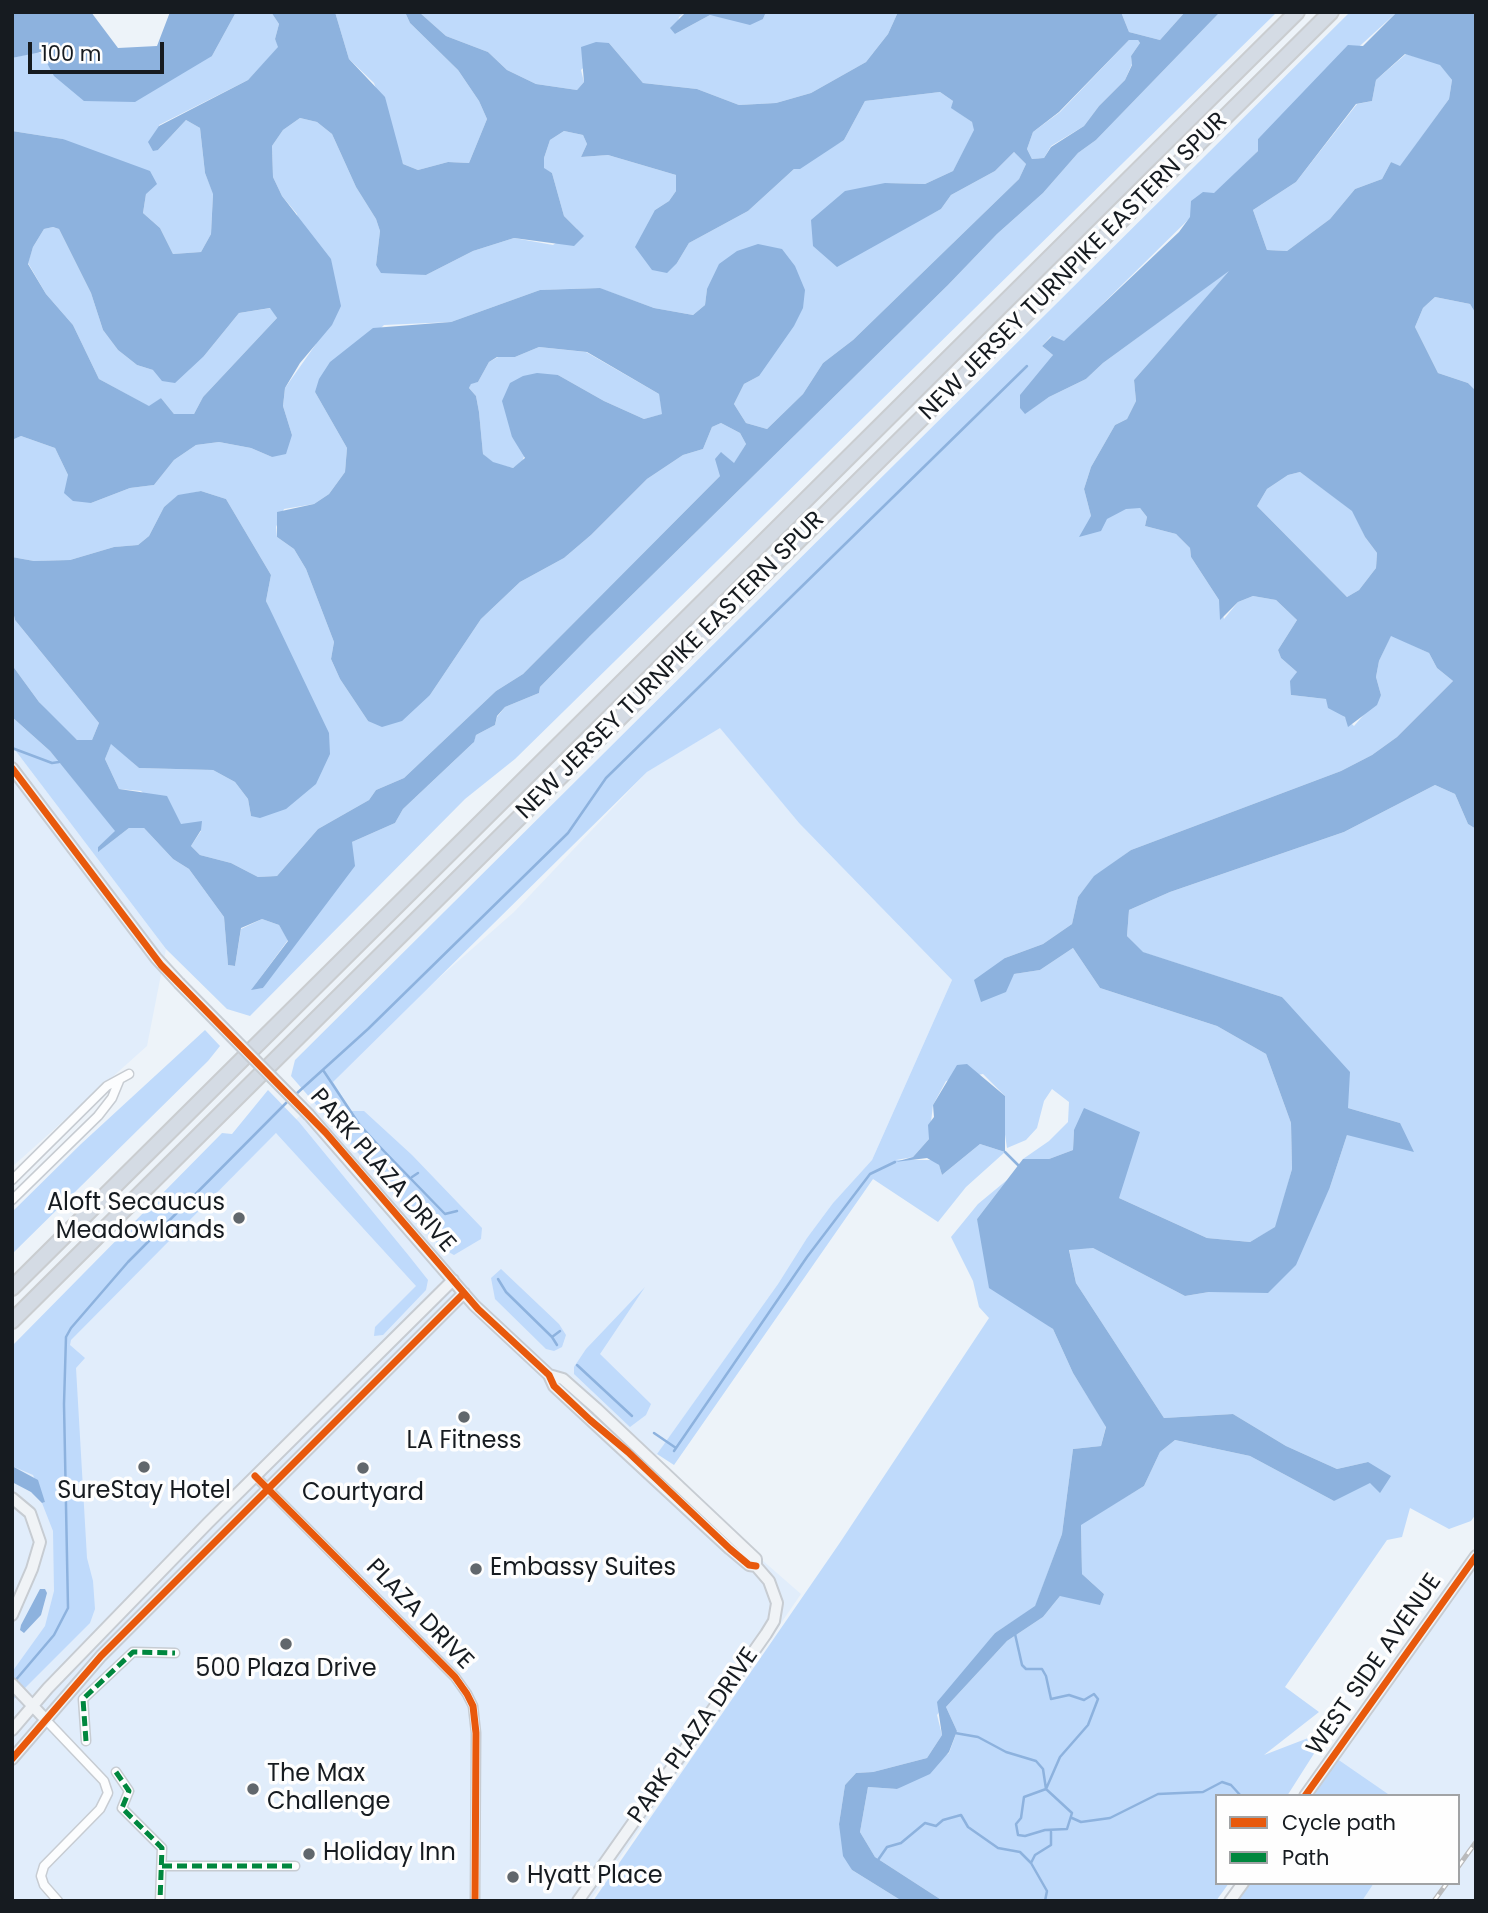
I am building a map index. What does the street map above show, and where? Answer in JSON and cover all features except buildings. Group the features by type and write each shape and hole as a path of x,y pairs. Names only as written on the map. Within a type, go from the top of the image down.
{"highway":[{"name":"NEW JERSEY TURNPIKE EASTERN SPUR","path":"12,1288 1297,12"},
{"name":"NEW JERSEY TURNPIKE EASTERN SPUR","path":"12,1321 1331,12"},
{"path":"12,1274 54,1246"}],"street":[{"name":"PARK PLAZA DRIVE","path":"12,768 150,950 179,984 309,1115 464,1293 549,1375 563,1379 631,1448 756,1559 756,1566 772,1587 777,1603 774,1621 578,1901"},
{"path":"12,1180 107,1086 129,1074"},
{"path":"12,1200 98,1116 112,1098 119,1081"},
{"path":"12,1730 32,1706 255,1476 453,1280"},
{"path":"12,1759 101,1656 464,1293"},
{"name":"PLAZA DRIVE","path":"255,1476 455,1677 467,1695 472,1706 476,1733 475,1901"},
{"path":"12,1498 30,1513 40,1542 36,1560 12,1615"},
{"name":"WEST SIDE AVENUE","path":"1306,1794 1476,1556"},
{"path":"86,1741 83,1699 133,1652 175,1653"},
{"path":"12,1684 104,1781 108,1793 100,1809 44,1866 41,1876 44,1885 58,1901"},
{"path":"116,1772 130,1791 122,1808 162,1848 160,1901"},
{"path":"162,1866 295,1866"},
{"path":"1230,1901 1242,1885"}],"shaded area":[{"path":"12,12 91,12 118,48 157,46 170,12 236,12 212,56 135,102 84,101 54,76 41,52 12,58"},
{"path":"236,12 271,12 279,24 275,39 279,47 248,80 159,125 158,150 186,120 200,128 205,173 213,193 211,234 201,252 173,254 160,228 143,213 146,194 63,139 12,131 12,58 37,52 44,55 212,56"},
{"path":"271,12 335,12 349,59 385,97 403,164 418,170 448,162 469,163 487,119 479,101 458,70 410,23 405,12 419,12 446,36 488,52 507,70 536,84 577,90 584,82 581,47 596,42 609,43 643,83 697,89 739,105 776,103 811,93 866,62 888,34 898,12 1121,12 1129,32 1160,40 1185,12 1220,12 1096,140 1078,153 1043,193 997,234 590,636 540,687 539,693 505,707 497,716 495,725 476,735 474,742 403,809 395,823 352,842 355,866 263,988 251,990 288,941 279,925 262,919 241,928 235,966 228,965 224,917 189,869 173,859 144,828 129,828 98,852 98,847 115,831 50,751 12,717 12,665 39,702 77,740 92,740 99,723 15,620 12,607 12,557 34,561 70,560 114,547 138,545 149,536 164,507 178,495 201,491 226,499 271,575 266,601 329,733 330,754 316,784 286,809 260,818 251,816 248,799 235,782 213,770 139,768 111,744 105,759 119,789 167,796 181,824 202,821 201,830 191,846 200,855 231,863 258,877 277,876 318,829 369,800 376,790 404,778 496,691 523,674 720,476 715,459 721,452 734,463 746,444 740,433 721,423 712,427 703,449 683,455 647,479 564,558 520,582 481,619 430,695 402,721 382,727 368,721 340,679 331,659 334,642 306,569 294,549 277,537 277,512 314,504 329,494 345,472 347,448 315,392 319,379 330,362 373,328 451,322 540,290 600,288 654,308 693,315 705,305 707,289 719,264 737,251 758,244 782,249 795,266 805,290 803,308 794,326 759,376 744,384 734,404 746,423 767,429 803,394 823,363 853,340 1019,179 1026,164 1014,152 995,171 951,195 941,209 837,267 813,246 811,220 845,191 885,183 925,184 953,171 974,130 972,122 951,108 953,101 940,92 865,101 844,140 800,169 794,169 748,211 689,243 677,263 667,273 652,270 635,247 655,210 669,201 676,191 676,175 608,155 581,157 587,144 583,135 564,131 550,140 544,168 552,173 564,216 584,236 574,246 514,238 473,251 426,275 381,273 376,265 380,231 376,219 356,187 332,134 317,122 300,118 283,130 272,146 273,177 282,196 331,259 341,306 332,325 300,363 285,388 283,406 292,435 286,454 272,457 251,448 219,442 196,445 174,460 154,485 130,488 91,503 73,501 64,493 68,475 55,448 21,436 12,440 12,131 63,139 150,171 157,184 146,194 143,213 160,228 173,254 201,252 211,234 213,194 205,173 200,128 186,120 158,150 153,151 148,142 159,126 248,80 278,47 275,39 279,24","holes":["1129,40 1138,40 1140,43 1131,56 1132,65 1125,80 1099,106 1084,126 1051,147 1044,158 1032,159 1027,149 1033,132 1059,112","44,229 59,229 91,293 103,330 118,350 137,365 153,370 162,381 175,383 204,356 239,313 270,308 277,318 203,397 194,414 174,414 161,398 149,406 99,379 73,325 46,294 28,264 33,247","539,347 587,352 659,394 662,414 644,419 604,401 558,375 537,373 523,376 510,383 502,401 512,437 525,458 513,468 493,462 483,454 476,396 469,388 471,384 478,382 489,362 497,357 515,357"]},
{"path":"335,12 405,12 410,23 458,70 479,101 487,119 469,163 448,162 418,170 403,164 374,83 349,59"},
{"path":"419,12 686,12 679,17 675,34 710,15 763,19 766,12 898,12 888,34 866,62 811,93 776,103 739,105 697,89 643,83 609,43 581,70 584,82 577,90 536,84 507,70 488,52 446,36"},
{"path":"686,12 766,12 763,19 750,25 710,15 675,34 670,28"},
{"path":"1121,12 1185,12 1160,40 1129,32"},
{"path":"1220,12 1277,12 515,759 465,799 250,1016 227,1009 166,949 12,746 12,717 50,751 116,831 98,847 99,851 129,828 144,828 173,859 189,869 224,917 228,965 235,966 241,929 262,919 279,925 288,940 252,989 263,988 352,842 395,823 403,809 473,743 476,735 495,725 497,717 505,707 539,693 540,687 590,636 997,234 1043,193 1078,153 1096,140"},
{"path":"1350,12 1397,12 1258,139 1258,151 1064,342 1051,336 1042,346 1053,355 1025,413 1049,397 1086,379 1103,363 1232,268 1134,380 1136,401 1127,419 1115,425 1091,467 1084,489 1091,516 1106,519 1126,508 1140,508 1147,517 1145,526 1176,534 1190,548 1191,557 1219,600 1224,619 1238,602 1253,596 1276,600 1297,620 1278,650 1281,658 1297,672 1291,695 1326,699 1354,726 1381,695 1376,677 1379,661 1391,635 1429,653 1437,668 1453,681 1397,737 1372,755 1341,771 1131,850 1094,877 1078,897 1072,924 1043,944 1005,958 1014,974 1040,970 1073,948 1100,988 1217,1026 1266,1054 1291,1123 1292,1169 1276,1227 1250,1242 1207,1238 1119,1198 1074,1130 1073,1150 1049,1159 1023,1159 1049,1141 1068,1122 1069,1102 1052,1089 1044,1101 1037,1128 1026,1140 1007,1148 1003,1121 1005,1096 983,1074 946,1081 933,1105 929,1139 913,1157 896,1160 932,1160 939,1165 942,1175 980,1144 1005,1152 966,1187 938,1222 873,1179 674,1465 657,1454 778,1284 807,1238 833,1203 872,1160 952,980 799,823 720,728 647,772 333,1082 351,1111 364,1111 412,1155 482,1228 481,1239 454,1255 441,1248 291,1076 295,1060"},
{"path":"1397,12 1476,12 1476,314 1470,304 1435,297 1423,308 1415,327 1438,373 1468,383 1476,391 1476,829 1468,824 1455,794 1435,785 1344,832 1170,892 1129,910 1127,936 1143,952 1282,997 1350,1072 1348,1108 1400,1123 1414,1152 1347,1135 1330,1187 1296,1265 1268,1293 1209,1292 1185,1296 1093,1248 1069,1250 1076,1283 1164,1418 1233,1414 1286,1446 1337,1469 1368,1462 1391,1476 1380,1493 1370,1483 1334,1501 1250,1456 1175,1440 1160,1452 1144,1486 1081,1525 1082,1574 1104,1594 1100,1605 1060,1596 1043,1617 1007,1641 946,1707 957,1731 949,1752 930,1774 897,1789 868,1787 860,1832 875,1857 943,1901 902,1901 852,1870 843,1856 839,1824 845,1785 856,1773 873,1772 927,1758 942,1735 937,1702 995,1633 1035,1606 1062,1534 1073,1449 1101,1446 1106,1427 1073,1373 1053,1329 989,1288 977,1219 1023,1159 1049,1159 1073,1150 1074,1130 1084,1108 1140,1132 1119,1198 1207,1238 1250,1242 1275,1227 1292,1169 1291,1123 1266,1054 1217,1026 1100,988 1073,948 1040,970 1014,974 1006,992 981,1002 974,980 1005,958 1043,944 1072,924 1078,897 1094,876 1131,850 1341,771 1372,755 1397,737 1453,681 1437,668 1429,653 1391,636 1379,661 1376,677 1381,695 1377,705 1348,727 1345,717 1328,708 1326,699 1291,695 1290,681 1297,672 1281,658 1278,650 1297,620 1276,600 1253,596 1238,602 1220,620 1219,600 1191,557 1190,548 1176,534 1145,526 1147,517 1140,508 1126,509 1107,519 1101,531 1079,537 1091,516 1084,489 1091,467 1115,425 1127,419 1136,401 1134,380 1229,271 1103,363 1086,379 1049,397 1025,414 1020,408 1020,395 1053,355 1042,346 1052,336 1064,341 1179,232 1190,217 1191,201 1203,192 1214,193 1258,151 1258,139 1348,45 1363,46","holes":["1405,54 1440,65 1452,80 1449,99 1400,166 1391,162 1382,179 1355,189 1330,219 1287,251 1267,250 1253,210 1296,182 1356,104 1372,101 1376,80","1300,472 1352,511 1365,537 1377,553 1376,568 1359,590 1347,597 1257,506 1267,489 1288,475"]},
{"path":"1129,40 1138,40 1140,43 1131,56 1132,64 1125,80 1099,106 1084,126 1051,146 1044,158 1032,159 1027,149 1033,132 1060,112"},
{"path":"1406,54 1440,64 1452,80 1449,99 1400,167 1391,162 1382,179 1355,189 1330,219 1287,251 1267,250 1253,210 1296,182 1357,104 1372,101 1376,80"},
{"path":"940,92 953,101 952,108 972,122 975,130 953,171 925,184 885,183 876,243 941,209 951,195 995,171 1014,152 1026,164 1019,179 853,340 823,363 803,394 767,429 746,423 734,404 744,384 759,376 707,289 705,305 693,315 654,308 599,288 540,290 451,322 384,325 315,392 347,448 345,472 329,494 314,504 284,509 276,527 277,537 294,549 306,569 334,642 331,659 340,679 368,721 430,695 481,619 520,582 564,558 647,479 683,455 703,449 712,427 721,423 740,433 746,444 734,464 722,453 720,476 523,674 496,691 404,778 376,790 369,800 318,829 277,876 258,877 231,863 200,855 191,846 201,831 181,825 141,791 119,789 105,759 111,743 139,768 213,770 235,782 248,799 251,816 275,624 266,601 271,575 226,499 201,491 178,496 164,507 149,536 138,545 114,547 70,560 34,561 12,557 12,440 21,436 55,448 68,475 91,503 130,488 154,485 174,460 196,445 219,442 251,448 272,457 292,435 283,406 285,388 316,344 297,214 282,196 273,177 272,146 283,130 300,118 317,122 332,134 356,187 376,219 380,231 376,265 426,275 473,251 514,238 553,245 577,229 564,216 552,173 544,169 544,158 550,140 564,131 583,135 587,144 581,157 608,155 676,175 676,191 669,201 655,210 677,263 689,243 748,211 794,169 844,140 865,101"},
{"path":"44,229 59,229 91,293 103,330 118,350 137,365 153,370 204,356 239,313 271,308 277,318 203,397 194,414 174,414 161,398 150,407 99,379 73,325 46,294 28,263 33,247"},
{"path":"1435,297 1470,304 1476,314 1476,391 1468,383 1438,373 1415,327 1423,308"},
{"path":"539,347 586,352 659,394 663,414 644,419 604,401 558,375 512,437 525,454 522,462 513,468 493,463 483,454 476,396 469,388 471,383 478,382 489,362 498,357 515,357"},
{"path":"1300,472 1353,511 1365,537 1377,553 1376,568 1359,590 1347,597 1257,506 1267,489 1288,475"},
{"path":"12,607 15,620 99,723 92,740 77,740 65,731 39,702 12,665"},
{"path":"720,727 799,823 952,980 872,1160 833,1203 807,1238 778,1284 651,1463 801,1594 590,1901 12,1901 12,1398 276,1133 280,1136 407,1006 514,912 647,772"},
{"path":"12,746 166,949 147,1046 12,1167"},
{"path":"1435,785 1455,794 1468,824 1476,829 1476,1514 1471,1521 1449,1529 1410,1508 1402,1537 1387,1540 1285,1687 1319,1712 1264,1755 1329,1730 1288,1794 1215,1794 1215,1885 1228,1885 1216,1901 943,1901 875,1857 860,1832 868,1787 897,1789 949,1753 957,1731 946,1707 1007,1641 1043,1617 1060,1596 1104,1594 1082,1574 1081,1524 1144,1486 1160,1452 1175,1440 1250,1456 1334,1501 1368,1462 1337,1469 1286,1446 1233,1414 1164,1418 1076,1283 1069,1249 1093,1248 1185,1296 1209,1292 1330,1187 1347,1135 1400,1123 1348,1108 1282,997 1142,952 1127,936 1129,910 1170,892 1344,832"},
{"path":"205,1030 220,1046 208,1061 12,1254 12,1212 81,1144"},
{"path":"967,1064 1005,1096 1005,1152 980,1144 942,1175 939,1165 927,1158 895,1162 913,1157 929,1139 928,1125 934,1117 933,1105 957,1065"},
{"path":"268,1090 299,1122 428,1280 426,1290 383,1335 374,1336 375,1327 416,1286 276,1133 71,1340 70,1345 85,1358 76,1368 87,1558 93,1581 95,1609 90,1623 12,1701 12,1672 45,1626 54,1591 53,1531 42,1503 45,1502 33,1475 12,1466 12,1346 222,1133 232,1134"},
{"path":"1007,1180 977,1219 1029,1311 1053,1329 1073,1373 1106,1426 1101,1446 1073,1449 1062,1534 1035,1607 995,1633 937,1715 942,1735 927,1758 873,1772 856,1773 845,1785 839,1824 852,1870 902,1901 593,1901 839,1544 989,1318 979,1307 973,1281 951,1237 978,1204"},
{"path":"501,1269 559,1324 566,1335 562,1347 554,1351 546,1349 495,1299 491,1278"},
{"path":"645,1287 600,1354 651,1404 646,1415 630,1427 574,1374 574,1367 586,1349"},
{"path":"12,1466 38,1480 45,1502 42,1503 31,1492 12,1482"},
{"path":"1476,1556 1476,1901 1362,1901 1373,1885 1460,1885 1460,1794 1388,1794 1333,1756"},
{"path":"40,1589 45,1589 47,1593 41,1615 24,1633 20,1630 21,1625"},
{"path":"1333,1756 1388,1794 1306,1794"},
{"path":"1242,1885 1373,1885 1362,1901 1230,1901"}],"waterway":[{"path":"295,1095 368,1029 568,833 606,778 1027,366"},
{"path":"12,748 52,763 59,762"},
{"path":"323,1070 359,1124 378,1145 445,1214 457,1211"},
{"path":"14,1682 54,1635 68,1608 64,1404 66,1337 128,1262 290,1099"},
{"path":"1005,1152 1020,1167"},
{"path":"674,1451 807,1257 870,1174 895,1162"},
{"path":"412,1177 418,1173"},
{"path":"498,1279 506,1292 557,1345"},
{"path":"552,1337 560,1331"},
{"path":"577,1365 632,1416"},
{"path":"654,1433 676,1448"},
{"path":"955,1733 978,1737 1006,1752 1036,1761 1043,1769 1046,1789 1072,1813 1067,1829 1045,1830 1025,1836 1018,1835 1016,1824 1021,1818 1024,1797 1046,1789 1060,1757 1088,1725 1098,1699 1094,1694 1084,1700 1069,1695 1051,1699 1042,1669 1026,1669 1022,1665 1015,1634"},
{"path":"1072,1818 1081,1822 1110,1818 1158,1794 1203,1792 1222,1782 1231,1785 1239,1794"},
{"path":"878,1860 887,1847 901,1843 925,1823 936,1826 943,1820 961,1815 968,1827 998,1848 1020,1852 1031,1863 1035,1855 1051,1845 1051,1832"},
{"path":"1031,1863 1047,1891 1045,1901"}],"railway":[{"path":"1460,1864 1476,1842"},
{"path":"1434,1901 1446,1885"}],"marked path":[{"path":"86,1741 83,1699 133,1652 175,1653"},
{"path":"116,1772 129,1791 122,1808 162,1848 160,1901"},
{"path":"162,1866 295,1866"}],"cycle path":[{"path":"12,768 161,965 326,1133 478,1309 549,1375 554,1386 590,1420 628,1452 730,1549 749,1565 756,1566"},
{"path":"12,1759 101,1656 464,1293"},
{"path":"255,1476 455,1677 467,1694 473,1706 476,1733 475,1901"},
{"path":"1306,1794 1476,1556"}],"place":[{"name":"Aloft Secaucus Meadowlands","path":"239,1218"},
{"name":"LA Fitness","path":"464,1417"},
{"name":"SureStay Hotel","path":"144,1467"},
{"name":"Courtyard","path":"363,1468"},
{"name":"Embassy Suites","path":"476,1569"},
{"name":"500 Plaza Drive","path":"286,1644"},
{"name":"The Max Challenge","path":"253,1789"},
{"name":"Holiday Inn","path":"309,1854"},
{"name":"Hyatt Place","path":"513,1877"}]}
